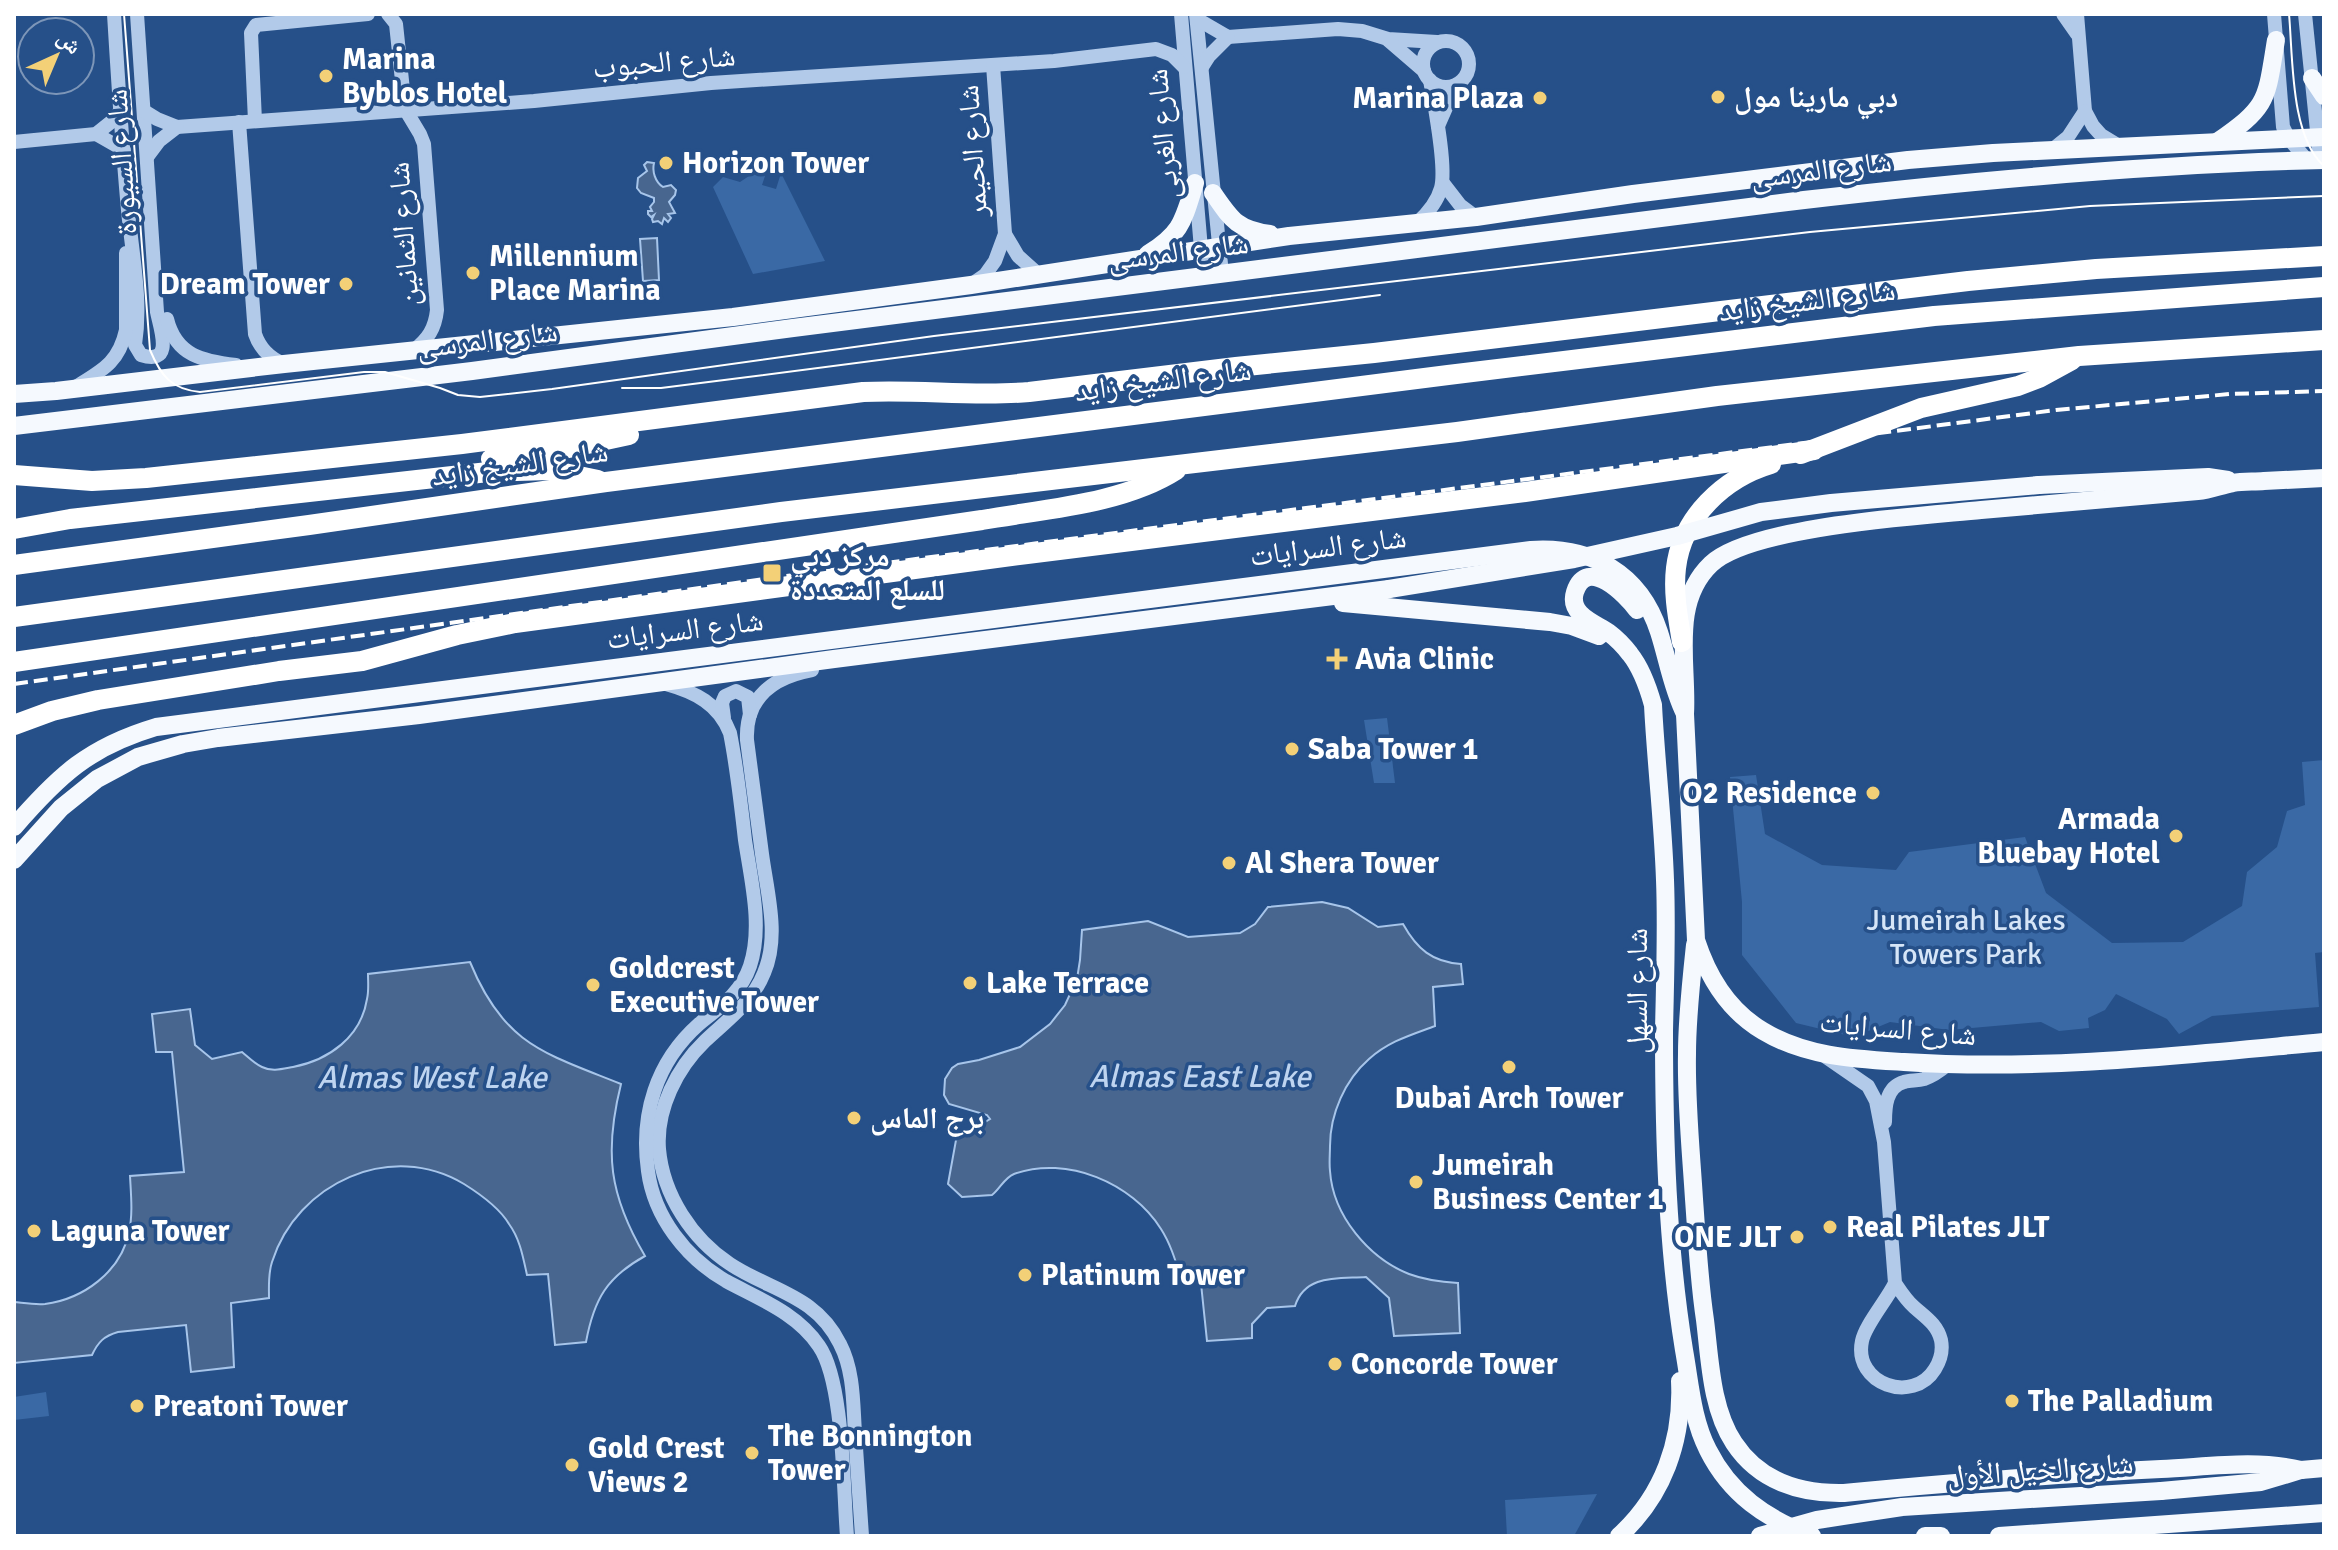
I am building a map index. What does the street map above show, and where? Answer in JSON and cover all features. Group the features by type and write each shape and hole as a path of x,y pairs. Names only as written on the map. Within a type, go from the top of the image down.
{"highway":[{"path":"14,475 92,481 240,469 863,392 1029,392 2032,274 2324,256"},
{"name":"شارع الشيخ زايد","path":"14,565 606,482 1934,316 2324,287"},
{"path":"14,617 781,512 1472,430 1717,396 2079,356 2324,340"},
{"path":"1682,642 1675,597 1676,567 1683,543 1696,517 1714,496 1736,479 1762,466 1814,450 1921,408 2018,386 2079,356"},
{"path":"353,485 434,466 572,447 651,430 686,416"},
{"path":"14,725 86,703 279,671 362,661 467,632 515,623 1013,555 1525,492 1814,450"},
{"path":"14,662 997,517 1131,492 1184,465"},
{"path":"14,529 70,519 467,473 570,472 606,482"},
{"path":"14,520 70,519"}],"main road":[{"path":"2217,142 2243,125 2262,103 2270,81 2276,40"},
{"path":"2312,78 2324,96"},
{"path":"2228,162 2272,154 2283,139"},
{"path":"2317,160 2308,150 2312,142 2321,139"},
{"name":"شارع المرسى","path":"14,394 733,317 971,285 1289,236 1476,217 1908,160 2119,146 2321,139"},
{"name":"شارع المرسى","path":"14,426 472,371 1907,188 2228,162 2317,160"},
{"path":"1142,258 1177,232 1195,183"},
{"path":"1213,193 1238,225 1256,232 1289,236"},
{"name":"شارع السرايات","path":"14,860 78,792 117,767 160,749 218,738 419,715 1389,589 1574,559 1677,536 1761,512 1831,503 2039,485 2208,477 2233,483"},
{"name":"شارع السرايات","path":"2324,478 2233,483 2208,490 1883,520 1806,531 1743,546 1719,558 1700,578 1689,602 1682,642 1696,940 1705,967 1719,991 1761,1031 1787,1043 1841,1058 1947,1065 2065,1064 2324,1042"},
{"name":"شارع السرايات","path":"14,827 65,772 108,744 156,727 1552,549 1592,558 1627,580 1652,613 1685,714"},
{"path":"1632,655 1578,611 1575,591 1584,580 1604,579 1626,597 1668,665"},
{"name":"شارع السرايات","path":"1305,599 1498,616 1572,626 1613,643 1632,655"},
{"path":"901,630 905,651"},
{"name":"شارع السهل","path":"1632,655 1648,685 1653,705 1665,881 1664,1035 1669,1207 1681,1331 1699,1428 1716,1464 1741,1496 1774,1520 1812,1536"},
{"path":"258,713 261,733"},
{"path":"1696,940 1688,1017 1687,1066 1701,1292 1722,1420 1734,1443 1750,1462 1770,1478 1793,1488 1818,1493 2081,1473 2238,1465 2274,1465 2301,1470"},
{"name":"شارع السهل","path":"1619,1536 1655,1493 1672,1454 1680,1417 1681,1331"},
{"name":"شارع الخيل الأول","path":"1760,1536 1817,1520 1902,1507 2261,1482 2301,1470 2324,1468"},
{"path":"1999,1536 2324,1513"},
{"path":"1925,1536 1941,1536"}],"street":[{"name":"شارع السيورة","path":"114,14 138,309 135,345 141,355 147,357 159,354 165,341 157,312 137,14"},
{"path":"255,121 251,33 256,25 368,14"},
{"path":"388,14 396,24 405,109"},
{"path":"2063,14 2079,38"},
{"path":"2077,14 2085,111 2101,135 2119,146"},
{"path":"2274,14 2283,139 2317,160"},
{"path":"2305,14 2321,139"},
{"path":"1197,16 1228,37 1338,29 1368,32 1388,39 1456,43 1467,55 1469,69 1456,85 1442,86 1388,39"},
{"name":"شارع الغربى","path":"1197,16 1213,193 1210,248"},
{"path":"1181,17 1170,36 1156,49 1172,55 1184,67"},
{"name":"شارع الغربى","path":"1181,17 1195,183 1218,275"},
{"path":"1202,67 1228,37"},
{"path":"1416,224 1435,202 1443,183 1438,126 1425,54 1437,42"},
{"name":"شارع الحبوب","path":"177,127 525,101 711,83 1054,61 1156,49"},
{"name":"شارع الحيمر","path":"971,285 985,275 995,261 1005,234 993,65"},
{"path":"1438,126 1456,85"},
{"name":"شارع الثمانين","path":"405,109 424,144 437,310 430,335 412,351"},
{"path":"14,142 96,134 121,110"},
{"path":"144,111 177,127"},
{"path":"2052,150 2068,137 2085,111"},
{"path":"239,122 255,334 266,354 284,364"},
{"path":"147,157 159,141 177,127"},
{"path":"96,134 124,150"},
{"path":"1443,183 1460,205 1476,217"},
{"name":"شارع السيورة","path":"72,389 110,364 123,342 126,330 128,213"},
{"name":"شارع الحيمر","path":"1005,234 1018,256 1038,274"},
{"name":"شارع السيورة","path":"155,259 168,325 180,345 198,358 257,368"},
{"path":"750,716 761,697 776,682 795,673 821,668 834,659"},
{"path":"658,682 692,692 724,718"},
{"path":"847,1536 833,1384 820,1347 799,1324 722,1279 682,1245 655,1200 648,1175 645,1129 660,1073 682,1041 743,983 754,953 752,888 731,740 722,703 725,696 736,691 748,697 750,716 747,740 772,923 769,958 764,974 747,1002 694,1052 675,1081 663,1113 659,1149 670,1193 695,1233 731,1265 811,1307 840,1344 850,1374 862,1536"},
{"path":"1815,1052 1838,1063 1868,1086 1876,1101 1884,1142"},
{"path":"1895,1283 1862,1340 1861,1353 1872,1376 1895,1388 1909,1388 1931,1376 1940,1362 1942,1346 1936,1328 1906,1299 1895,1283 1884,1142 1885,1107 1892,1090 1905,1082 1931,1076 1947,1065"}],"green space":[{"path":"758,161 765,176 762,185 776,189 781,173 825,261 753,274 713,187 723,177 740,182 749,176 751,164"},
{"path":"1387,718 1395,783 1374,783 1364,720"},
{"name":"Jumeirah Lakes Towers Park","path":"2324,760 2324,952 2315,953 2319,1007 2212,1016 2179,1034 2167,1019 2116,994 2105,1010 2088,1018 2089,1028 2059,1031 2041,1022 1949,1030 1890,1022 1854,1037 1796,1023 1742,955 1742,902 1730,777 1756,775 1765,834 1822,865 1896,870 1909,852 2025,837 2046,893 2112,943 2183,942 2242,906 2247,872 2277,847 2287,811 2305,805 2302,762"},
{"path":"46,1392 49,1416 14,1420 14,1397"},
{"path":"1597,1494 1574,1536 1507,1536 1505,1500"}],"water":[{"path":"654,163 653,169 660,185 671,185 676,190 669,202 675,213 668,214 671,218 668,222 664,218 662,224 653,222 654,215 651,217 648,214 652,211 650,207 654,198 637,188 638,178 647,171 644,165"},
{"path":"657,238 659,280 643,281 640,239"},
{"name":"Almas East Lake","path":"1322,902 1348,908 1378,927 1403,924 1426,953 1461,964 1463,984 1433,987 1435,1026 1384,1048 1360,1067 1346,1087 1333,1122 1330,1162 1338,1204 1367,1246 1394,1267 1409,1274 1458,1283 1460,1333 1394,1336 1389,1298 1366,1277 1314,1283 1306,1288 1295,1306 1267,1308 1252,1324 1252,1338 1207,1341 1200,1274 1180,1275 1161,1229 1149,1213 1116,1186 1076,1171 1055,1168 1014,1174 992,1195 962,1197 948,1184 956,1140 990,1119 987,1115 949,1104 944,1095 945,1079 958,1064 1020,1047 1050,1024 1065,1005 1077,979 1082,930 1148,921 1188,937 1240,933 1255,924 1268,907"},
{"name":"Almas West Lake","path":"470,962 483,990 512,1029 548,1054 621,1084 613,1131 613,1173 624,1213 645,1256 621,1272 604,1291 593,1313 586,1342 555,1345 548,1274 527,1275 516,1236 495,1207 464,1184 436,1171 407,1167 378,1169 350,1177 324,1191 302,1210 284,1234 272,1262 269,1298 231,1303 234,1367 191,1372 186,1325 118,1332 102,1340 92,1355 14,1363 14,1302 41,1304 59,1301 86,1290 98,1281 109,1271 125,1246 131,1211 130,1176 184,1172 172,1052 156,1052 152,1014 190,1009 195,1045 212,1059 242,1052 262,1067 281,1069 319,1059 341,1045 364,1013 368,974"}],"tram line":[{"path":"124,14 150,350 168,380 182,388 200,392 385,372 458,395 480,397 934,336 1810,232 2090,206 2324,196"},
{"path":"2289,14 2299,116 2313,153 2324,166"},
{"path":"622,388 661,388 1380,295"}],"railway":[{"path":"14,684 771,578 2056,410 2230,394 2324,391"}],"place":[{"name":"Marina Byblos Hotel","path":"326,76"},
{"name":"دبي مارينا مول","path":"1718,97"},
{"name":"Marina Plaza","path":"1540,98"},
{"name":"Horizon Tower","path":"666,163"},
{"name":"Millennium Place Marina","path":"473,273"},
{"name":"Dream Tower","path":"346,284"},
{"name":"مركز دبي للسلع المتعددة","path":"772,573"},
{"name":"Avia Clinic","path":"1337,659"},
{"name":"Saba Tower 1","path":"1292,749"},
{"name":"O2 Residence","path":"1873,793"},
{"name":"Armada Bluebay Hotel","path":"2176,836"},
{"name":"Al Shera Tower","path":"1229,863"},
{"name":"Lake Terrace","path":"970,983"},
{"name":"Goldcrest Executive Tower","path":"593,985"},
{"name":"Dubai Arch Tower","path":"1509,1067"},
{"name":"برج الماس","path":"854,1118"},
{"name":"Jumeirah Business Center 1","path":"1416,1182"},
{"name":"Real Pilates JLT","path":"1830,1227"},
{"name":"Laguna Tower","path":"34,1231"},
{"name":"ONE JLT","path":"1797,1237"},
{"name":"Platinum Tower","path":"1025,1275"},
{"name":"Concorde Tower","path":"1335,1364"},
{"name":"The Palladium","path":"2012,1401"},
{"name":"Preatoni Tower","path":"137,1406"},
{"name":"The Bonnington Tower","path":"752,1453"},
{"name":"Gold Crest Views 2","path":"572,1465"}]}
